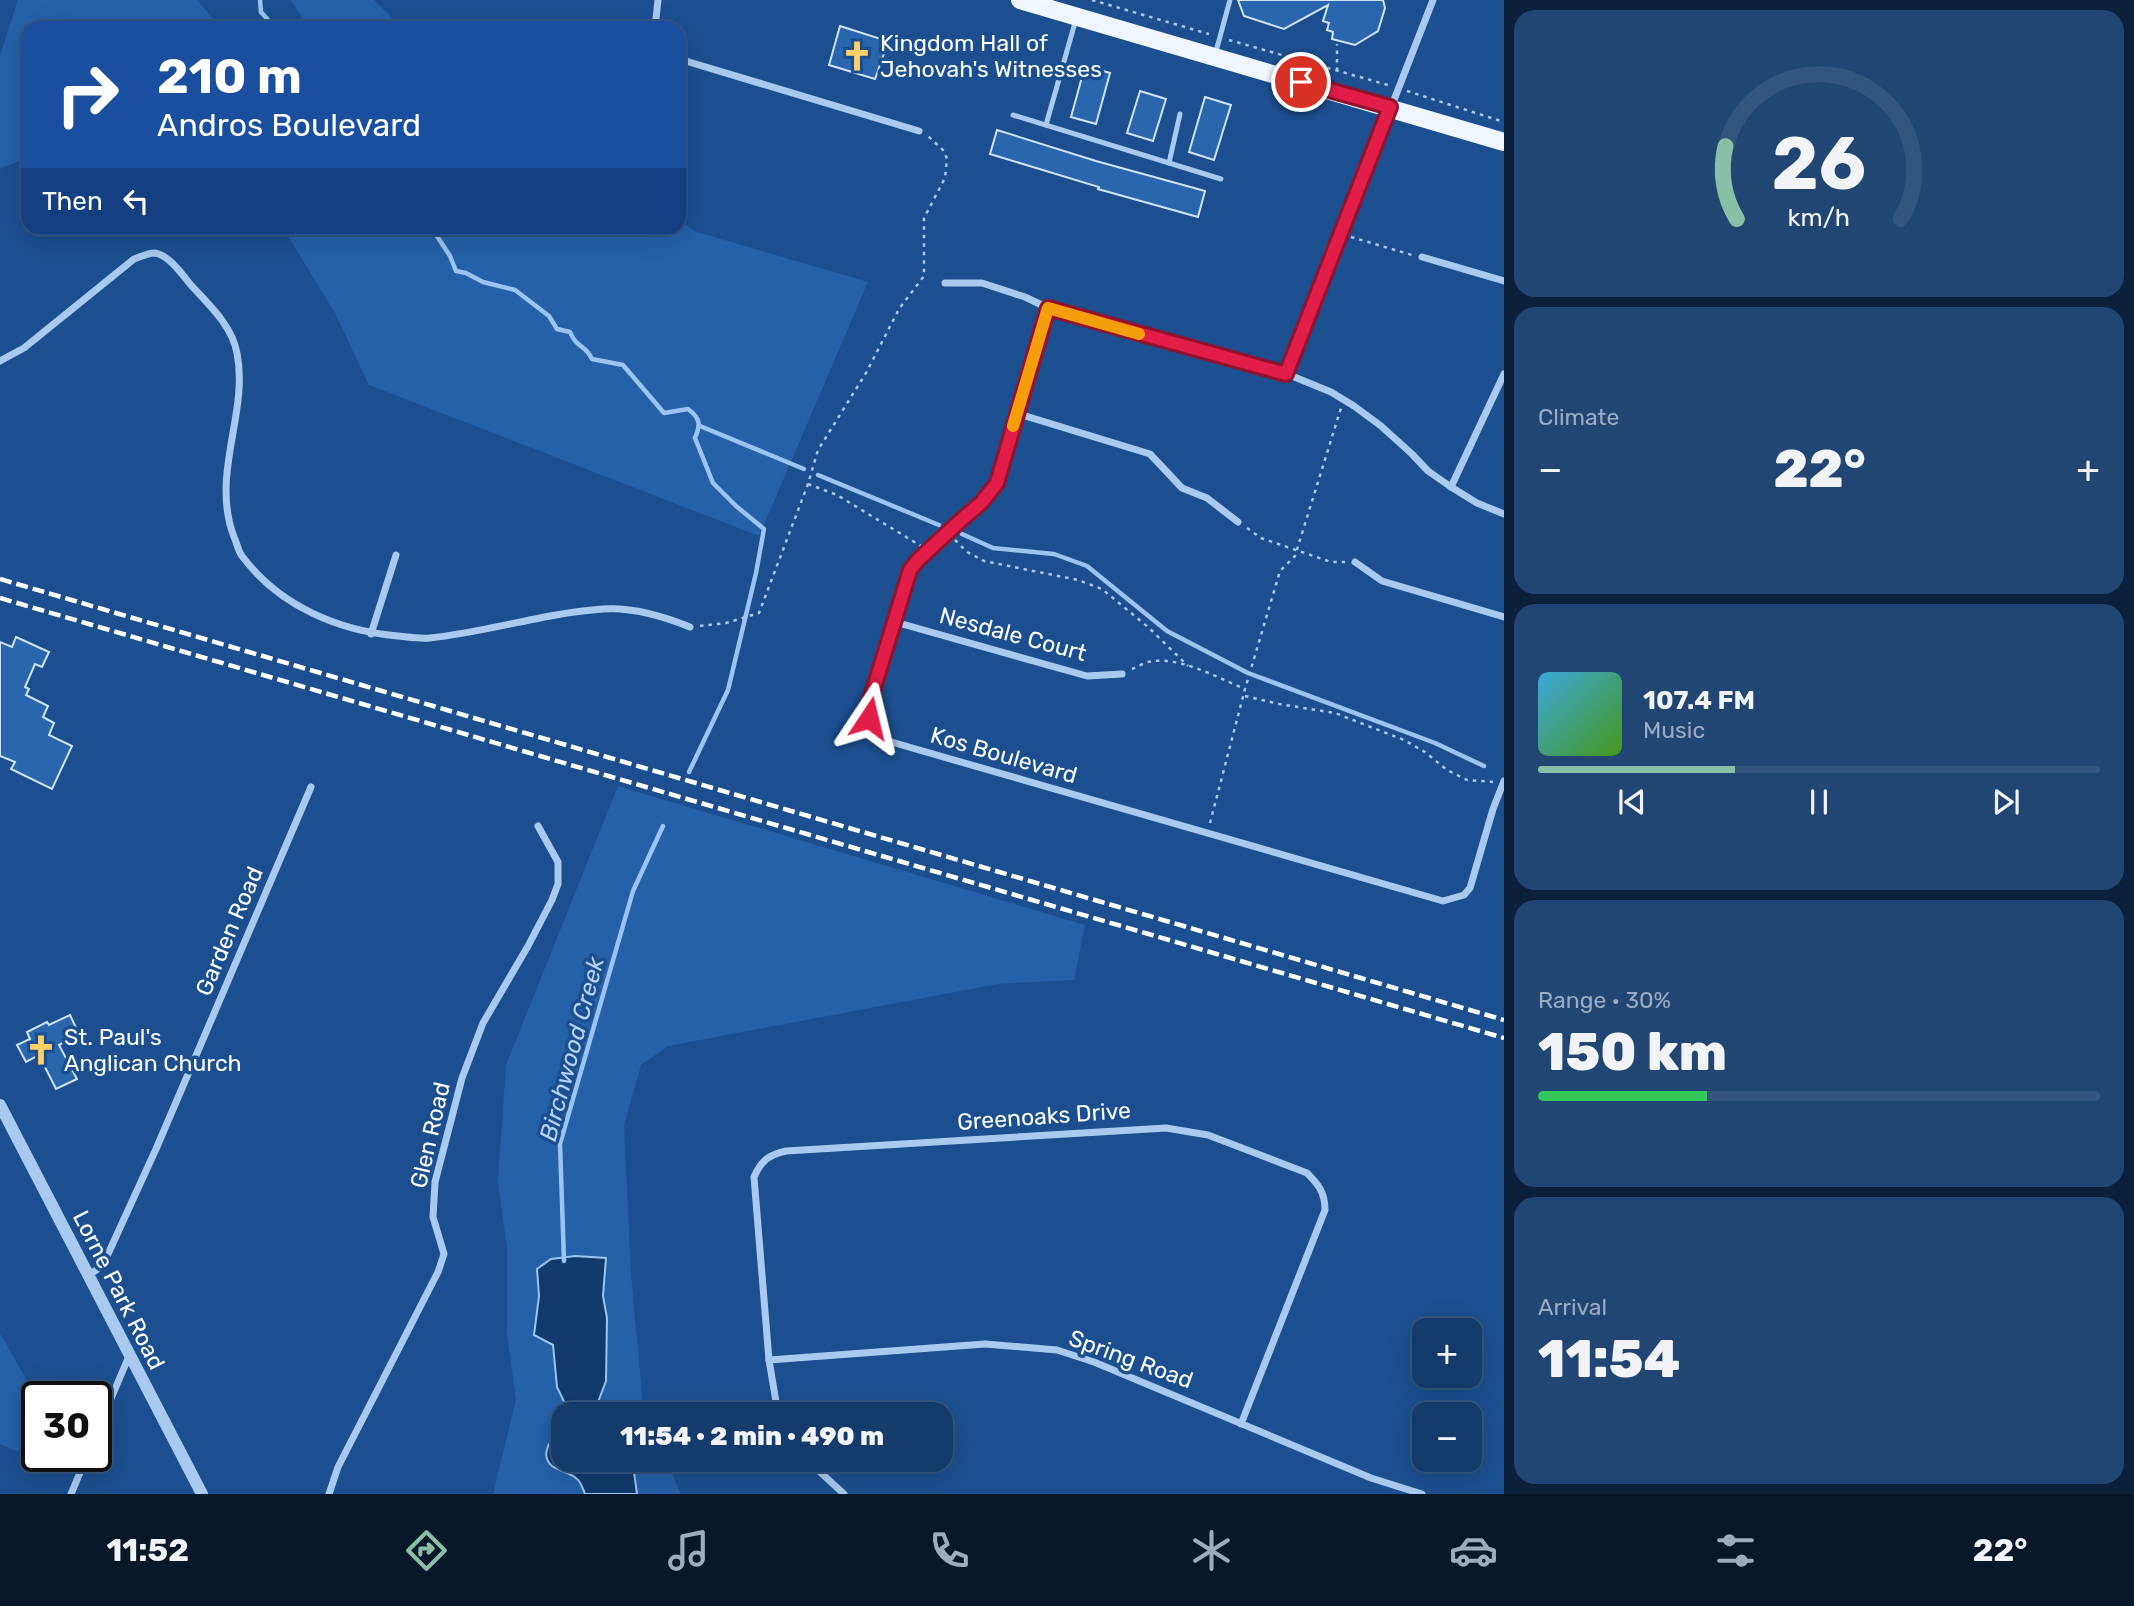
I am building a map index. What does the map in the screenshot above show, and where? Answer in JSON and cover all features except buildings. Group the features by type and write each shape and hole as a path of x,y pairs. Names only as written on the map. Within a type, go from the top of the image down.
{"main road":[{"path":"1020,0 1504,142"}],"street":[{"path":"656,21 658,0"},
{"path":"1286,374 1433,0"},
{"path":"686,61 919,131"},
{"path":"0,361 24,348 134,259 155,253 166,258 218,315 230,334 237,352 237,400 225,488 230,528 241,554 257,573 301,608 332,623 371,634 426,638 605,609 663,617 691,627"},
{"path":"1422,257 1504,281"},
{"path":"945,283 982,283 1025,297 1048,308 1286,374 1331,392 1381,426 1428,471 1477,503 1504,514"},
{"name":"Kos Boulevard","path":"1048,308 997,483 981,503 910,570 869,704 872,726 887,741 1443,901 1464,895 1470,888 1503,782"},
{"path":"1451,487 1504,374"},
{"path":"1016,413 1150,454 1182,488 1206,498 1238,522"},
{"path":"371,634 396,555"},
{"path":"1355,562 1382,581 1504,617"},
{"name":"Nesdale Court","path":"895,622 1087,676 1122,674"},
{"name":"Garden Road","path":"88,1276 103,1265 156,1149 312,786"},
{"name":"Glen Road","path":"329,1494 338,1467 438,1272 444,1254 433,1217 435,1182 462,1079 483,1023 528,946 558,884 558,862 538,826"},
{"name":"Lorne Park Road","path":"0,1105 202,1494"},
{"name":"Greenoaks Drive","path":"776,1402 768,1360 754,1177 760,1163 773,1154 786,1151 1166,1128 1208,1135 1307,1173 1325,1196 1325,1210 1241,1424"},
{"name":"Spring Road","path":"768,1360 985,1343 1057,1350 1094,1362 1231,1418 1370,1478 1422,1494"},
{"path":"112,1396 129,1355"},
{"path":"71,1494 80,1472"},
{"path":"820,1472 844,1494"}],"lane":[{"path":"1214,58 1230,0"},
{"path":"1046,125 1077,16"},
{"path":"1169,163 1180,114"},
{"path":"1013,116 1221,179"}],"path":[{"path":"1091,0 1374,82"},
{"path":"1337,44 1337,71"},
{"path":"1420,95 1504,122"},
{"path":"691,627 726,623 759,613 808,484 818,450 866,373 899,309 925,276 924,218 945,177 947,159 944,151 929,136 919,131"},
{"path":"1341,234 1422,257"},
{"path":"1208,834 1243,696 1280,571 1295,556 1344,400"},
{"path":"808,484 837,495 929,550"},
{"path":"1238,522 1261,538 1331,562 1355,562"},
{"path":"947,533 967,552 984,561 1077,580 1102,589 1148,627 1188,666"},
{"path":"1122,674 1148,662 1174,662 1204,671 1245,690"},
{"path":"1243,696 1335,713 1404,740 1425,752 1447,770 1467,779 1503,782"}],"shaded area":[{"path":"18,0 197,0 215,21 21,21 21,160 0,169 0,55"},
{"path":"291,0 374,0 395,21 304,21"},
{"path":"686,225 697,232 868,282 759,536 369,385 335,313 287,235 686,235"},
{"path":"618,786 1085,925 1074,980 998,984 668,1046 641,1065 624,1125 631,1275 643,1402 551,1402 551,1472 671,1472 681,1494 493,1494 516,1400 507,1334 507,1248 498,1182 506,1065"},
{"path":"575,1256 606,1258 603,1296 607,1318 606,1381 598,1402 564,1402 557,1387 553,1345 534,1335 539,1296 537,1269 551,1259"},
{"path":"0,1333 27,1381 21,1381 21,1453 0,1444"},
{"path":"551,1440 551,1465 546,1456"},
{"path":"565,1472 634,1472 637,1494 585,1494 581,1484"}],"waterway":[{"name":"Birchwood Creek","path":"260,0 261,12 269,21"},
{"name":"Birchwood Creek","path":"436,235 456,271 483,282 515,290 549,316 557,329 570,332 592,359 623,365 664,413 688,409 692,412 698,422 695,438 713,483 764,529 728,690 689,772"},
{"path":"700,426 804,469"},
{"path":"818,475 939,525"},
{"path":"962,534 993,548 1054,554 1087,566 1167,631 1248,673 1435,743 1484,766"},
{"name":"Birchwood Creek","path":"564,1261 560,1144 633,891 663,826"}],"railway":[{"path":"0,579 1504,1020"},
{"path":"0,598 1504,1038"}],"slow traffic":[{"path":"1013,426 1048,308 1139,334"}],"place":[{"name":"Kingdom Hall of Jehovah's Witnesses","path":"857,56"},
{"name":"St. Paul's Anglican Church","path":"41,1050"}],"route":[{"path":"869,718 869,704 910,570 981,503 997,483 1048,308 1286,374 1390,107 1301,82"}]}
